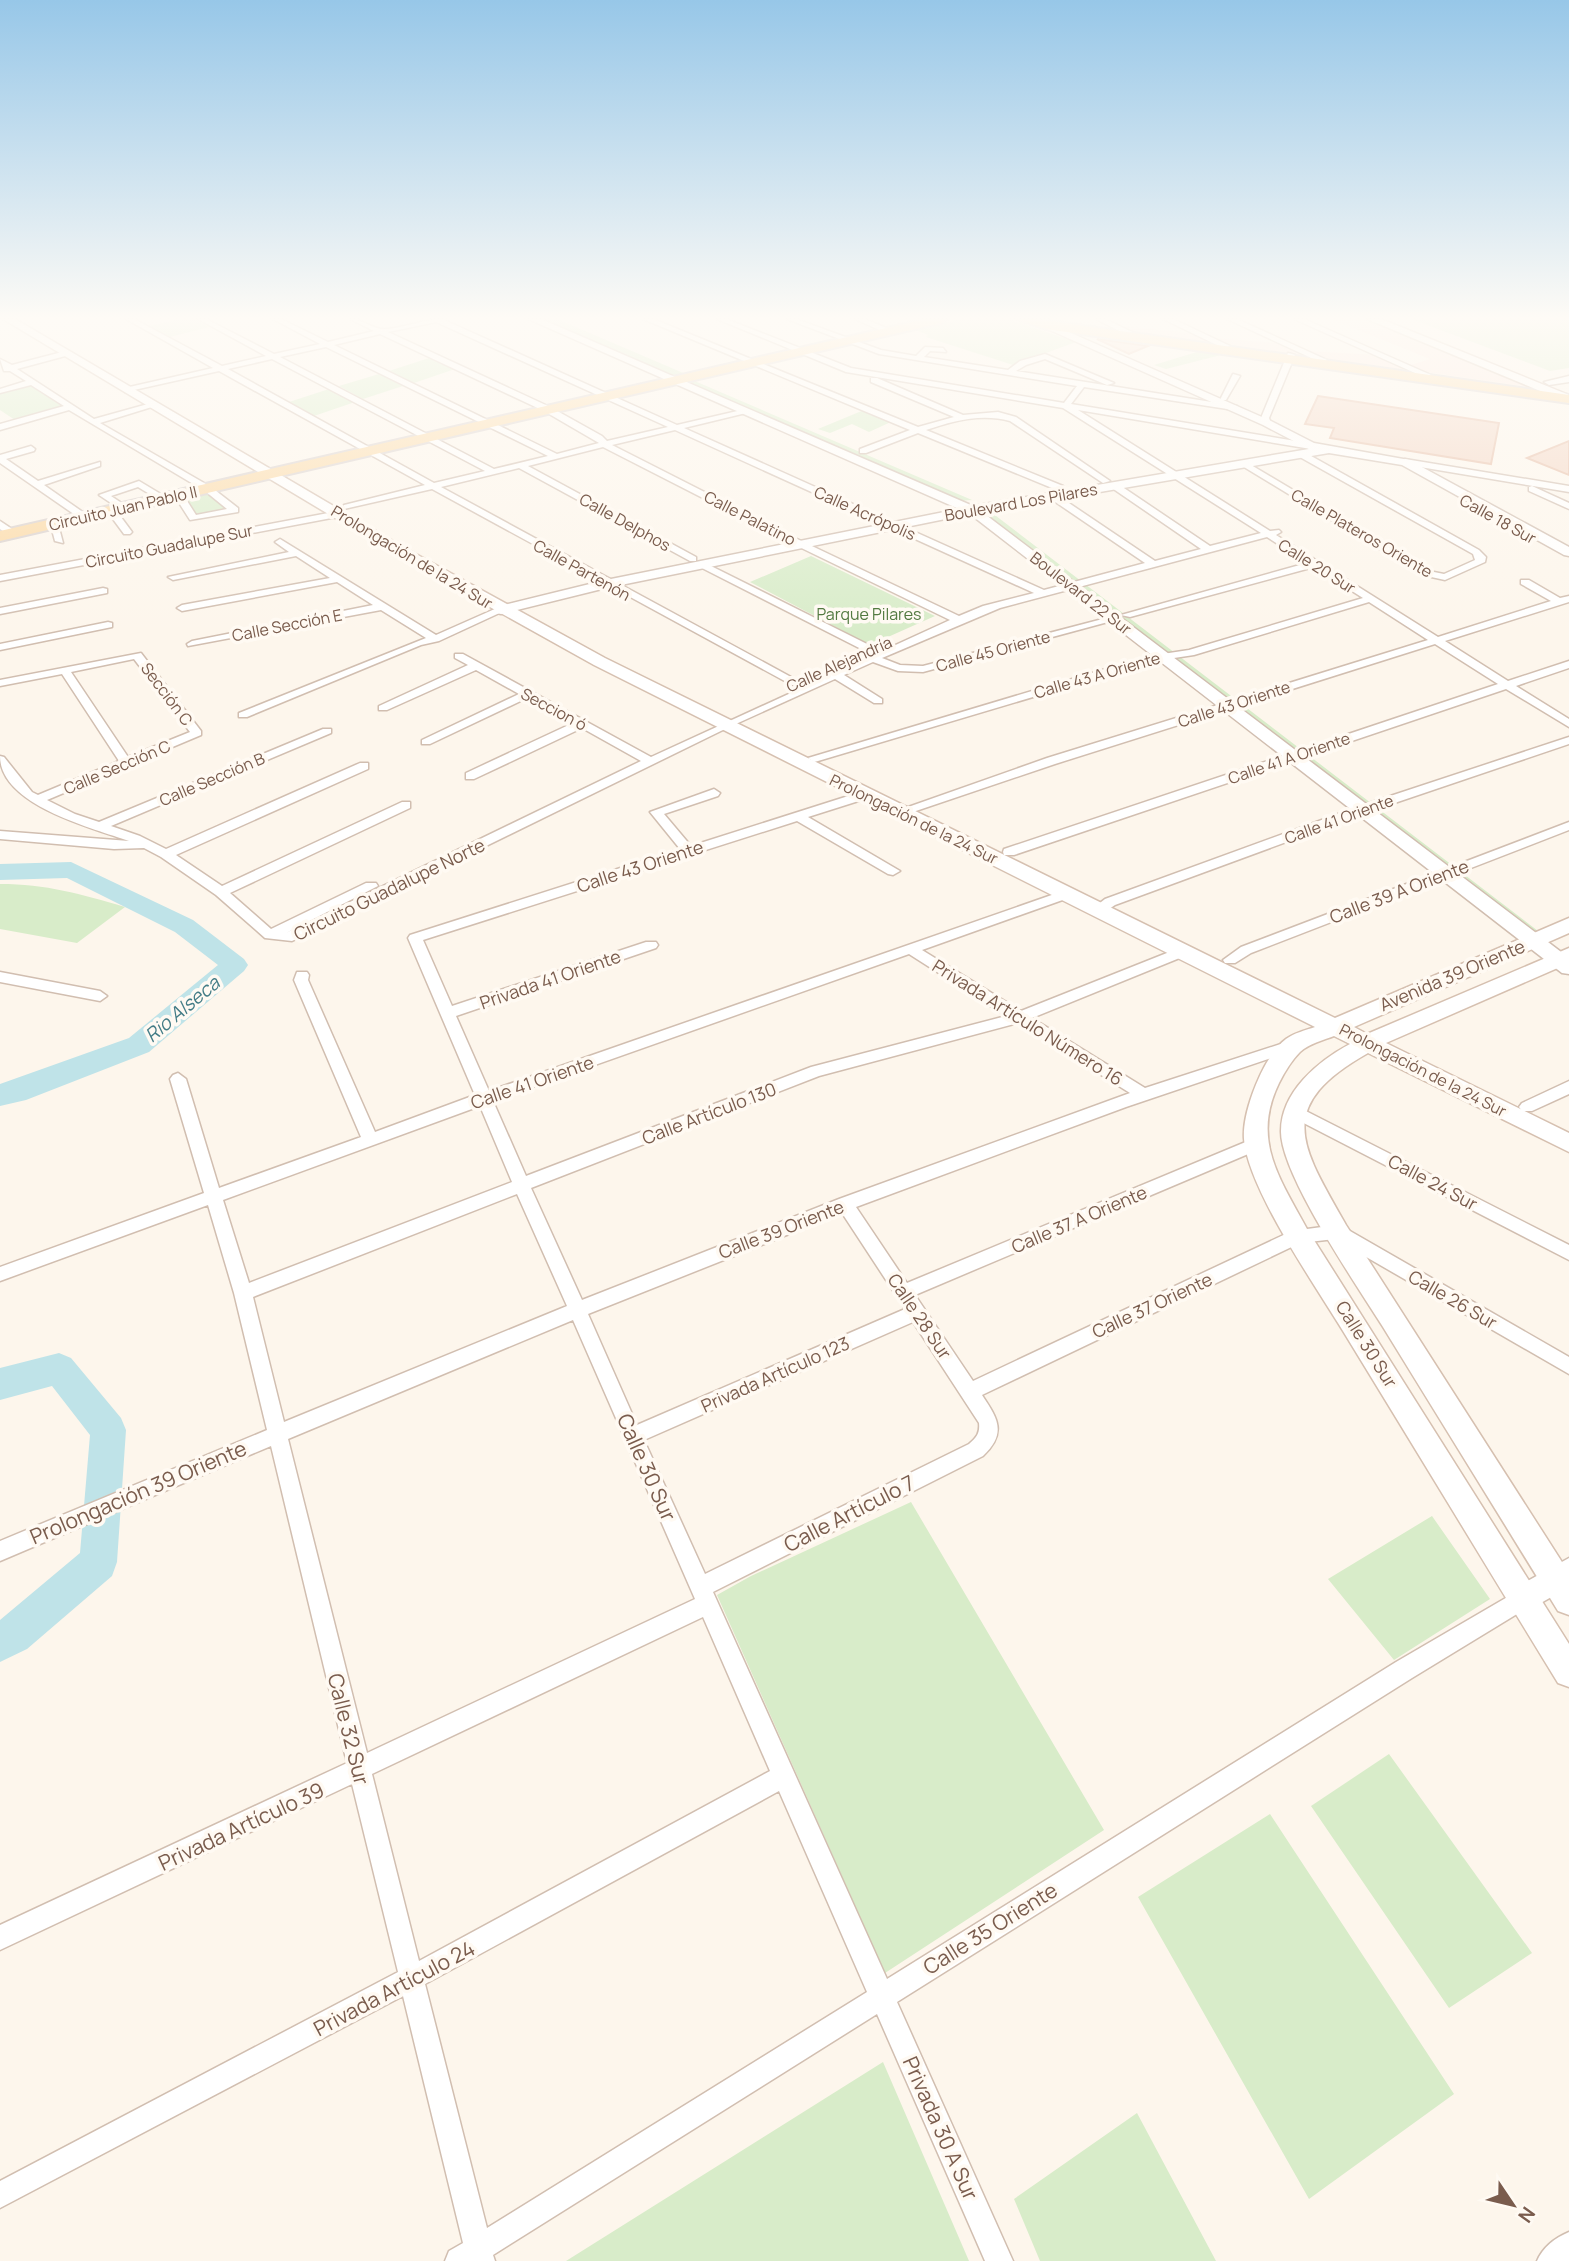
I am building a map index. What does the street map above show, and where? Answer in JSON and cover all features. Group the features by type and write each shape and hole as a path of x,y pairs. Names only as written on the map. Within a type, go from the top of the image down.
{"main road":[{"path":"189,425 277,473"},
{"path":"195,425 277,473"},
{"name":"Circuito Juan Pablo II","path":"4,531 53,524 482,425"},
{"name":"Prolongación de la 24 Sur","path":"277,473 502,605 864,794 908,809 1009,852 1182,952 1569,1128"},
{"name":"Prolongación de la 24 Sur","path":"724,721 814,758 1066,894 1104,906 1230,960 1342,1023"},
{"name":"Avenida 39 Oriente","path":"1342,1023 1569,925"},
{"name":"Avenida 39 Oriente","path":"1375,1039 1566,958"},
{"name":"Calle 30 Sur","path":"1342,1023 1293,1045 1265,1084 1255,1121 1254,1145 1263,1170 1298,1236 1524,1599 1565,1657"},
{"name":"Prolongación de la 24 Sur","path":"1375,1039 1569,1143"},
{"name":"Calle 30 Sur","path":"1375,1039 1326,1069 1314,1081 1296,1112 1292,1130 1294,1147 1301,1166 1336,1232 1565,1584"}],"street":[{"path":"97,425 208,489 235,510 193,518 172,497 139,484 104,495 117,509 127,532"},
{"name":"Calle Partenón","path":"323,425 601,581 796,683"},
{"path":"405,425 492,471"},
{"path":"491,425 555,456"},
{"name":"Calle Palatino","path":"575,425 599,438 605,445 796,542 954,617"},
{"name":"Calle Acrópolis","path":"672,425 1045,594"},
{"name":"Circuito Guadalupe Sur","path":"0,578 32,569 339,510 682,425"},
{"name":"Boulevard 22 Sur","path":"776,425 974,505"},
{"name":"Boulevard 22 Sur","path":"802,425 974,505 1120,616 1178,655 1294,756 1446,873 1541,937"},
{"path":"904,425 1057,492 1154,565"},
{"path":"863,451 915,429 935,425"},
{"path":"1021,425 1209,550"},
{"name":"Calle 20 Sur","path":"1096,425 1439,638 1569,724"},
{"name":"Calle 20 Sur","path":"1104,425 1175,473"},
{"path":"1169,425 1306,450"},
{"path":"1272,425 1306,450"},
{"path":"1276,425 1330,449 1569,489"},
{"path":"0,458 31,449"},
{"name":"Boulevard Los Pilares","path":"502,605 601,581 974,505 1306,450 1330,449"},
{"name":"Boulevard Los Pilares","path":"1175,473 1243,464 1306,450"},
{"name":"Calle Plateros Oriente","path":"1243,464 1426,573 1446,576 1480,562 1481,557 1476,552 1306,450"},
{"path":"0,458 84,517"},
{"name":"Calle 18 Sur","path":"1390,460 1568,555"},
{"name":"Calle 18 Sur","path":"1405,462 1568,555"},
{"path":"39,484 97,464"},
{"name":"Calle Delphos","path":"520,465 872,654"},
{"path":"1511,479 1569,506"},
{"path":"53,524 60,541"},
{"name":"Calle 20 Sur","path":"1272,533 1313,564 1375,598"},
{"name":"Calle Alejandría","path":"724,721 796,683 872,654 954,617 1080,586 1272,533"},
{"name":"Calle Sección E","path":"279,542 383,606 426,638"},
{"path":"173,576 297,553"},
{"name":"Calle 45 Oriente","path":"872,654 898,668 923,669 1313,564"},
{"name":"Circuito Guadalupe Sur","path":"0,572 32,569"},
{"name":"Calle Sección E","path":"182,608 339,579"},
{"path":"1525,582 1564,600"},
{"path":"0,611 103,591"},
{"name":"Calle 43 A Oriente","path":"814,758 1163,656 1178,655 1375,598"},
{"name":"Calle 43 Oriente","path":"908,809 1564,600"},
{"path":"243,715 502,605"},
{"name":"Calle Sección E","path":"192,644 383,606"},
{"name":"Boulevard 22 Sur","path":"1120,616 1163,656 1308,751 1379,804 1460,867 1566,958"},
{"path":"0,647 108,625"},
{"name":"Calle Alejandría","path":"724,721 836,675 872,654"},
{"name":"Sección C","path":"64,669 137,655 197,733"},
{"name":"Seccion ó","path":"459,656 645,758"},
{"name":"Calle 41 A Oriente","path":"1009,852 1569,664"},
{"path":"383,708 476,666"},
{"path":"0,683 64,669 126,763"},
{"path":"836,675 878,701"},
{"name":"Calle 20 Sur","path":"1510,683 1569,714"},
{"path":"426,742 527,694"},
{"name":"Circuito Guadalupe Norte","path":"221,892 270,935 287,938 296,936 477,841 724,721"},
{"path":"470,776 581,724"},
{"name":"Calle Sección B","path":"98,827 327,731"},
{"name":"Calle Sección C","path":"37,800 197,733"},
{"name":"Calle 41 Oriente","path":"1104,906 1364,809 1569,740"},
{"path":"0,760 21,788 37,800 98,827 147,844 221,892 407,805"},
{"path":"166,854 364,766"},
{"path":"688,851 656,812 714,793"},
{"name":"Calle 43 Oriente","path":"415,938 864,794"},
{"path":"798,816 893,871"},
{"name":"Calle 39 A Oriente","path":"1230,960 1246,950 1569,826"},
{"path":"0,835 114,845 147,844"},
{"name":"Calle 41 Oriente","path":"0,1274 485,1098 1066,894"},
{"name":"Calle 30 Sur","path":"415,938 522,1186 883,1996"},
{"name":"Privada 41 Oriente","path":"448,1013 651,945"},
{"name":"Privada Artículo Número 16","path":"912,950 1143,1094"},
{"name":"Calle Artículo 130","path":"243,1293 816,1071 1018,1018 1182,952"},
{"path":"302,975 301,980 371,1141"},
{"path":"0,977 100,996"},
{"name":"Calle 39 Oriente","path":"276,1433 577,1309 845,1204 1194,1075 1293,1045"},
{"name":"Calle 32 Sur","path":"178,1079 243,1293 410,1979 473,2257"},
{"path":"1527,1107 1569,1087"},
{"name":"Calle 24 Sur","path":"1296,1112 1569,1253"},
{"name":"Calle 37 A Oriente","path":"904,1292 1254,1145"},
{"name":"Calle 28 Sur","path":"845,1204 970,1391 988,1420 990,1431"},
{"name":"Calle 37 Oriente","path":"970,1391 1298,1236 1336,1232"},
{"name":"Calle 26 Sur","path":"1336,1232 1569,1366"},
{"name":"Privada Artículo 123","path":"633,1436 917,1312"},
{"name":"Calle Artículo 7","path":"705,1596 976,1450 986,1441 990,1431"},
{"name":"Prolongación 39 Oriente","path":"0,1551 276,1433"},
{"path":"1524,1599 1565,1584"},
{"name":"Privada Artículo 39","path":"0,1938 359,1771 705,1596"},
{"name":"Calle 35 Oriente","path":"473,2257 883,1996 1404,1670 1524,1599"},
{"name":"Privada Artículo 24","path":"0,2195 410,1979 785,1775"},
{"name":"Privada 30 A Sur","path":"883,1996 999,2261"}],"green space":[{"path":"784,425 796,425 972,500 959,501"},
{"path":"829,425 851,425 830,433 818,429"},
{"path":"853,425 885,425 869,432"},
{"path":"202,491 233,510 195,517 182,496"},
{"path":"987,509 1538,931 1533,934 975,511"},
{"name":"Parque Pilares","path":"811,556 935,616 870,645 750,582"},
{"path":"0,884 63,891 125,907 77,943 0,929"},
{"path":"911,1502 1104,1830 885,1973 717,1595 751,1576"},
{"path":"1432,1516 1490,1599 1394,1660 1328,1579"},
{"path":"1389,1754 1532,1953 1449,2008 1311,1806"},
{"path":"1270,1814 1454,2094 1309,2199 1138,1897"},
{"path":"883,2062 969,2261 566,2261"},
{"path":"1137,2113 1216,2261 1040,2261 1014,2199"}],"building":[{"path":"1309,425 1499,425 1491,464 1330,438 1334,428"},
{"path":"1569,441 1569,475 1527,458"}],"waterway":[{"name":"Rio Alseca","path":"0,872 71,870 184,926 235,965 139,1045 16,1092 0,1095"},
{"name":"Rio Alseca","path":"0,1384 59,1369 108,1430 98,1562 13,1635 0,1642"}]}
